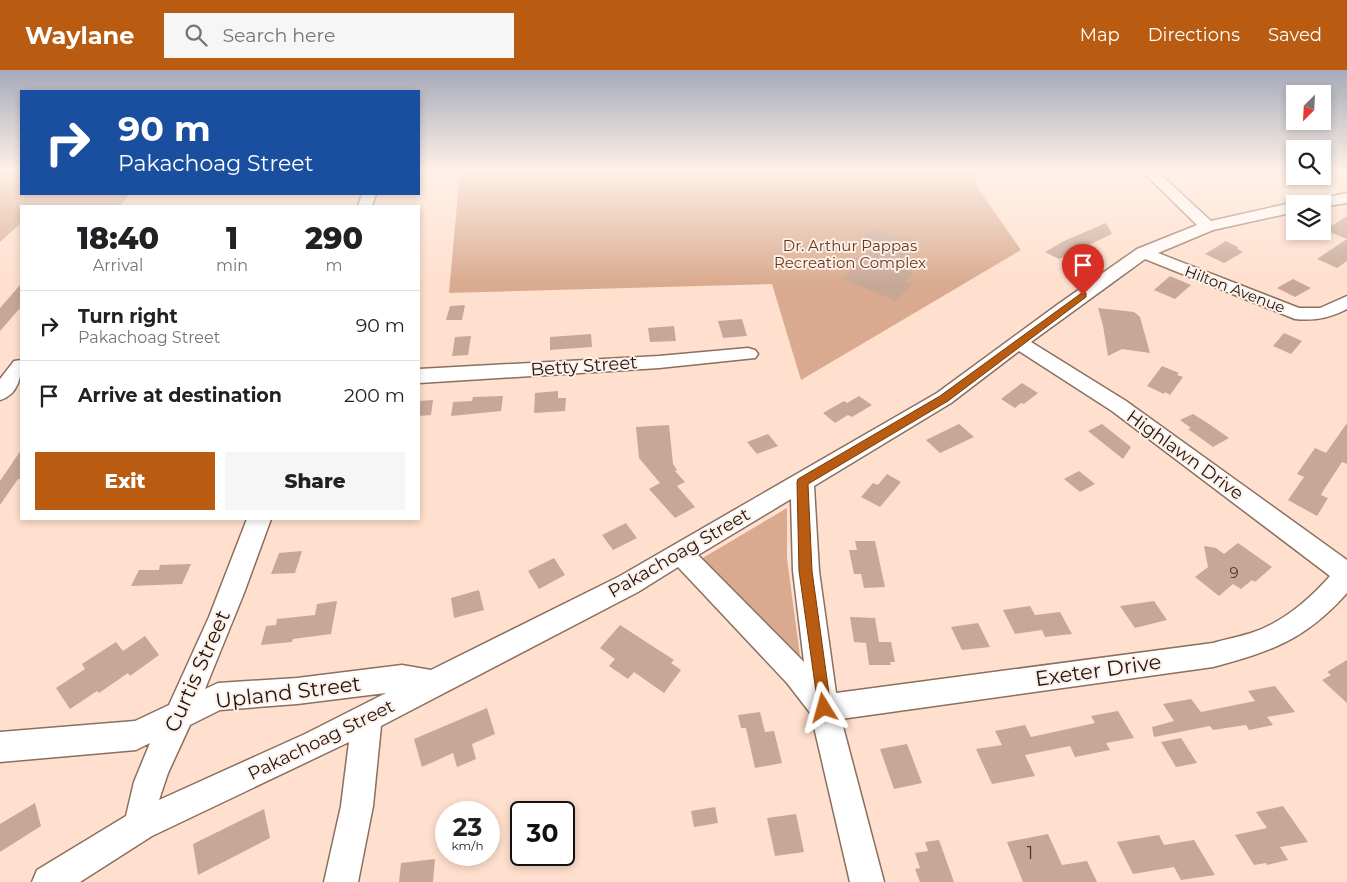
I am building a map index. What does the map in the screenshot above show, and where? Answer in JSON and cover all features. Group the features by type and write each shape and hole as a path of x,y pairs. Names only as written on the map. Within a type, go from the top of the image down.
{"street":[{"path":"1190,209 1208,226"},
{"name":"Pakachoag Street","path":"48,882 141,825 367,718 629,584 944,398 1143,253 1208,226 1286,209"},
{"name":"Hilton Avenue","path":"1143,253 1288,310 1310,315 1329,311 1347,300"},
{"name":"Highlawn Drive","path":"1018,343 1119,406 1347,574"},
{"name":"Betty Street","path":"420,376 659,362 748,354"},
{"path":"0,393 20,367"},
{"path":"802,482 806,571 824,708 867,882"},
{"name":"Curtis Street","path":"141,825 141,810 160,753 180,716 241,572 259,520"},
{"path":"680,553 797,674 824,708"},
{"name":"Exeter Drive","path":"824,708 1213,655 1254,645 1278,635 1320,605 1347,574"},
{"name":"Upland Street","path":"0,747 136,735 218,697 297,691 402,678 433,684"},
{"path":"341,882 357,806 367,718"}],"green space":[{"path":"0,209 20,209 20,224 0,242"},
{"name":"Dr. Arthur Pappas Recreation Complex","path":"457,209 992,209 1021,250 801,380 772,284 449,293"},
{"path":"787,508 787,559 801,663 701,559"}],"building":[{"path":"1347,216 1347,239 1331,232 1331,226"},
{"path":"1106,223 1112,234 1059,259 1045,252 1064,241"},
{"path":"873,228 899,238 902,236 918,242 912,247 916,248 907,256 917,260 906,270 915,273 905,282 912,285 895,301 842,278 872,252 856,246 858,244 855,243"},
{"path":"1347,239 1347,261 1337,268 1317,259"},
{"path":"1226,241 1243,252 1224,263 1205,254"},
{"path":"1170,276 1191,285 1175,299 1154,290"},
{"path":"1293,279 1311,288 1295,297 1277,288"},
{"path":"20,285 20,308 0,331 0,308"},
{"path":"465,305 462,320 446,320 450,306"},
{"path":"1098,308 1134,312 1140,317 1150,353 1122,349 1108,356"},
{"path":"742,319 747,336 723,338 718,321"},
{"path":"674,326 676,341 650,342 648,328"},
{"path":"1284,333 1302,341 1291,354 1273,346"},
{"path":"591,334 592,347 550,350 550,337"},
{"path":"471,336 468,355 452,356 455,337"},
{"path":"1162,366 1179,373 1177,375 1183,377 1170,395 1147,386"},
{"path":"1022,383 1038,393 1024,404 1021,403 1015,408 1001,399"},
{"path":"558,391 558,398 566,398 565,411 534,413 535,393"},
{"path":"503,396 501,411 451,416 453,402 472,401 473,397"},
{"path":"859,396 872,405 852,417 848,415 835,423 823,413 844,401 847,403"},
{"path":"433,400 431,415 420,416 420,401"},
{"path":"1193,414 1229,438 1213,447 1188,429 1191,428 1180,420"},
{"path":"1347,423 1347,464 1342,462 1323,491 1321,495 1328,498 1317,516 1288,500 1304,477 1297,474 1315,448 1326,453"},
{"path":"959,424 974,437 940,453 926,440"},
{"path":"1102,424 1131,447 1123,459 1088,431"},
{"path":"669,425 673,464 677,470 675,471 685,482 677,486 695,507 675,518 649,489 660,483 639,458 636,427"},
{"path":"768,434 778,446 757,454 747,442"},
{"path":"20,451 20,479 18,479 0,505 0,481"},
{"path":"1079,471 1095,484 1080,492 1064,479"},
{"path":"887,474 901,482 880,507 861,497 873,483 878,485"},
{"path":"626,523 637,538 613,550 602,535"},
{"path":"855,541 875,541 885,587 864,588 861,574 854,574 849,550 857,550"},
{"path":"1238,543 1272,567 1255,582 1252,580 1241,589 1233,584 1219,596 1195,577 1208,567 1204,546 1216,548 1224,554"},
{"path":"302,551 295,573 271,574 279,553"},
{"path":"554,558 565,575 539,589 528,571"},
{"path":"191,564 182,584 131,586 139,570 159,570 160,565"},
{"path":"479,590 484,610 454,618 451,598"},
{"path":"337,601 331,634 293,639 292,642 261,645 266,626 276,625 277,619 315,615 317,604"},
{"path":"1154,601 1167,620 1135,628 1120,606"},
{"path":"1030,606 1035,615 1060,612 1072,634 1045,637 1042,630 1015,634 1003,610"},
{"path":"850,617 875,618 879,642 891,642 895,662 890,662 891,665 869,665 866,643 854,642"},
{"path":"978,623 990,647 962,650 951,627"},
{"path":"620,625 674,660 671,663 681,670 664,693 634,672 628,679 609,666 615,659 600,648"},
{"path":"145,636 159,655 130,676 128,673 99,693 97,691 70,709 56,688 85,669 82,664 116,642 123,651"},
{"path":"1347,660 1347,703 1322,680 1331,675 1327,672"},
{"path":"1275,686 1295,712 1267,717 1273,725 1249,730 1246,725 1213,730 1210,726 1154,737 1152,727 1174,721 1163,704 1191,699 1201,712 1255,701 1248,691"},
{"path":"487,708 495,734 472,744 476,759 457,767 453,753 422,767 414,739"},
{"path":"1118,711 1134,738 1106,743 1110,750 1075,757 1070,746 1025,755 1035,776 992,784 976,749 1002,745 995,731 1025,725 1031,737 1095,723 1091,716"},
{"path":"760,712 765,732 774,731 782,763 755,768 746,728 741,728 738,715"},
{"path":"1181,738 1197,763 1176,767 1161,742"},
{"path":"907,744 922,783 894,789 880,749"},
{"path":"35,803 41,826 0,852 0,824"},
{"path":"1283,806 1308,842 1280,847 1288,860 1267,865 1266,863 1254,865 1235,835 1267,828 1256,812"},
{"path":"715,807 718,823 694,827 691,811"},
{"path":"264,809 270,838 198,875 193,844"},
{"path":"796,814 804,852 775,856 767,818"},
{"path":"1048,834 1062,865 1087,861 1097,882 1023,882 1007,842"},
{"path":"1159,835 1164,845 1194,840 1215,875 1181,880 1174,867 1133,874 1117,842"},
{"path":"939,840 954,882 920,882 915,869 920,868 915,853 928,851 925,842"},
{"path":"435,859 433,882 399,882 401,863"}],"route":[{"path":"824,708 806,571 802,482 890,432 944,398 1083,295"}]}
